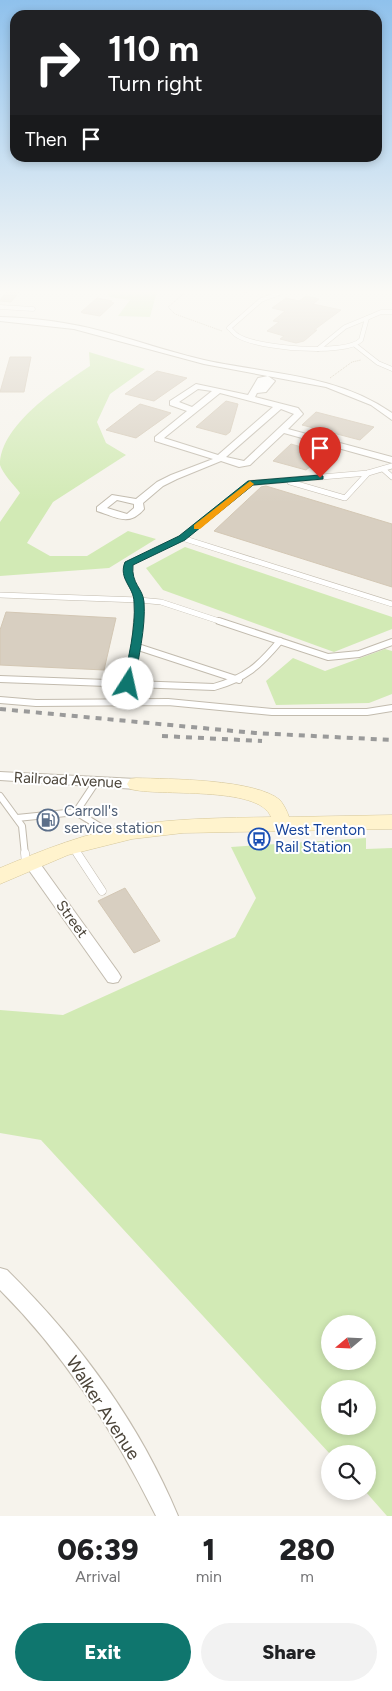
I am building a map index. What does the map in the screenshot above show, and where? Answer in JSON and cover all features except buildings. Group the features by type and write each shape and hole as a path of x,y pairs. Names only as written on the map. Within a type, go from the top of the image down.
{"main road":[{"path":"136,784 195,787 262,798 277,809 282,824"},
{"path":"0,876 73,847 115,836 183,826 392,822"}],"street":[{"path":"202,362 269,376 320,384 360,396 392,417"},
{"path":"253,395 263,390 271,381 269,376"},
{"path":"193,410 173,402 196,386 253,395 279,406 295,410 299,414 247,463 239,464 158,439 218,390"},
{"path":"138,502 169,479 210,465 279,406"},
{"path":"282,430 392,460"},
{"name":"Railroad Avenue","path":"0,776 136,784"},
{"name":"Street","path":"29,863 113,977"},
{"name":"Walker Avenue","path":"0,1277 29,1307 79,1368 116,1423 167,1516"}],"lane":[{"path":"377,362 392,369"},
{"path":"128,684 135,646 139,600 127,576 128,564 182,538 251,483 368,473 392,466"},
{"path":"383,469 392,477"},
{"path":"285,480 345,498 368,473"},
{"path":"182,538 392,604"},
{"path":"0,595 161,602 328,657 359,654 392,642"},
{"path":"0,679 204,688 239,680 253,672 280,641"},
{"path":"135,646 239,680"},
{"path":"0,700 36,703 168,702 290,712 367,712 392,708"},
{"path":"76,812 96,782"},
{"path":"0,796 22,826 29,863"},
{"path":"17,818 76,812 115,836"},
{"path":"73,847 102,891"}],"path":[{"path":"320,384 353,362"}],"green space":[{"path":"90,362 121,362 145,369 110,394 97,422 106,443 126,455 53,502 27,543 50,556 87,556 128,531 156,539 109,568 0,576 0,522 20,493 1,468 3,450 10,435 34,407 90,366"},
{"path":"185,547 392,617 392,629 334,652 163,590 146,568"},
{"path":"385,649 392,651 392,694 369,703 276,705 266,681 293,658 325,671"},
{"path":"366,838 366,849 392,848 392,1516 387,1516 373,1500 376,1500 376,1445 322,1445 41,1140 0,1133 0,1010 63,1015 235,937 256,898 231,847"}],"railway":[{"path":"0,709 255,733 392,740"},
{"path":"162,736 262,741"}],"slow traffic":[{"path":"197,527 250,484"}],"place":[{"name":"Carroll's service station","path":"48,820"},
{"name":"West Trenton Rail Station","path":"259,839"}],"route":[{"path":"128,684 135,646 139,600 127,576 126,569 128,564 182,538 251,483 320,478"}]}
